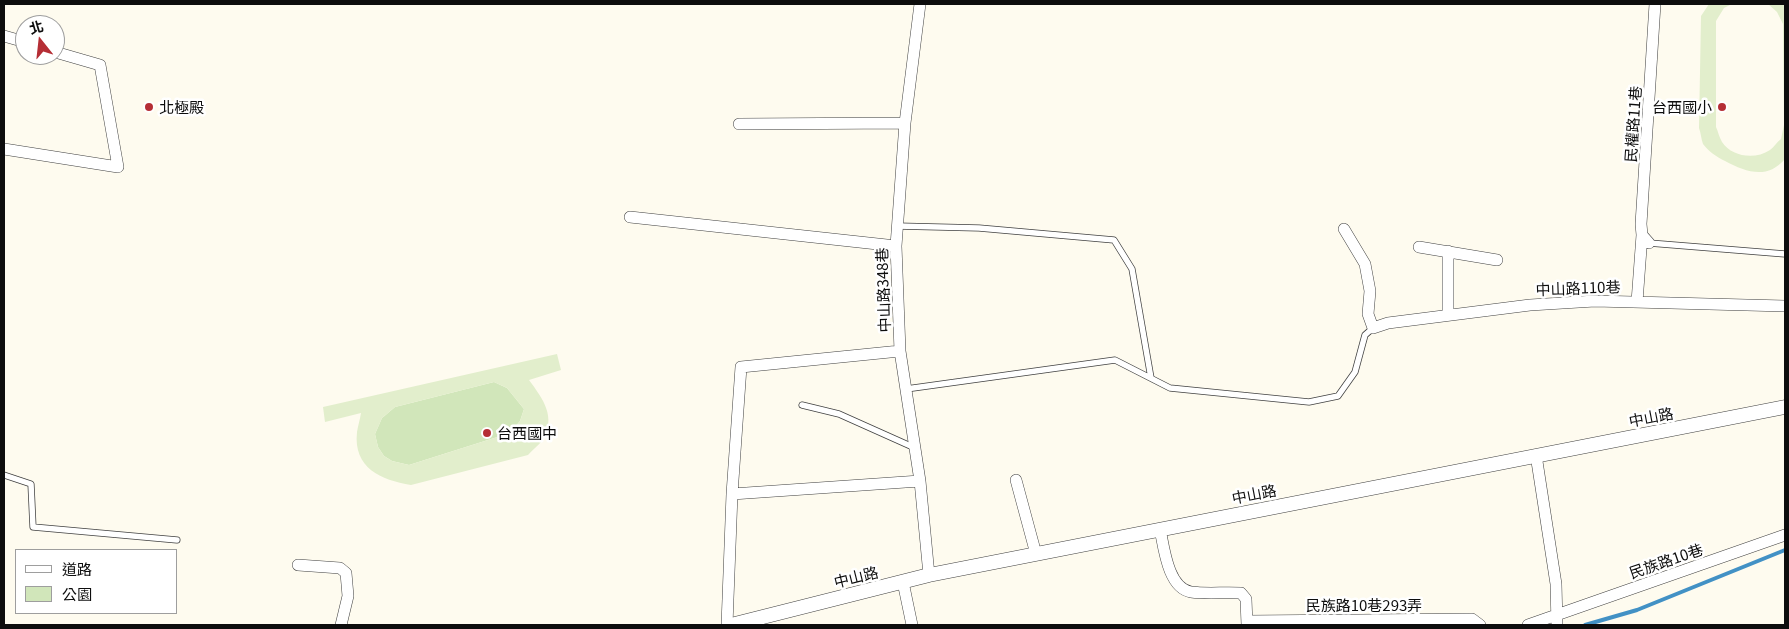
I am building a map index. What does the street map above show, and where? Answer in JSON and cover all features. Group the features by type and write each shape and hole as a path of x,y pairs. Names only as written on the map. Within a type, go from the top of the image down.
{"street":[{"name":"中山路348巷","path":"920,4 905,122 896,246 900,351 920,480 929,575"},
{"name":"民權路11巷","path":"1637,302 1646,239 1642,214 1655,4"},
{"path":"4,149 118,167 100,66 65,55"},
{"path":"739,124 905,122"},
{"path":"630,217 896,246"},
{"path":"1344,229 1365,264 1370,291 1368,314 1373,328"},
{"path":"1419,247 1497,260"},
{"path":"1448,251 1448,315"},
{"name":"中山路110巷","path":"1373,328 1388,323 1530,305 1595,301 1785,306"},
{"path":"727,625 732,494 740,367 900,351"},
{"name":"中山路","path":"731,625 929,575 1785,407"},
{"path":"1528,625 1556,621 1556,584 1536,455"},
{"path":"732,494 920,480"},
{"path":"1016,480 1036,554"},
{"path":"1160,529 1170,571 1176,584 1189,592 1241,593 1246,599 1247,623"},
{"name":"民族路10巷","path":"1556,621 1785,535"},
{"path":"298,565 340,568 346,573 348,596 341,625"},
{"path":"904,582 912,625"},
{"name":"民族路10巷293弄","path":"1247,623 1472,619 1480,625"}],"lane":[{"path":"897,226 979,228 1114,240 1132,269 1150,378"},
{"path":"1646,239 1785,254"},
{"path":"905,389 1115,360 1170,388 1309,402 1338,396 1355,372 1365,335 1373,328"},
{"path":"802,405 838,414 915,448"},
{"path":"4,475 31,484 33,527 177,540"}],"green space":[{"path":"1709,4 1732,4 1724,8 1716,21 1716,127 1726,147 1738,154 1751,156 1770,150 1781,139 1784,125 1783,24 1777,12 1768,4 1785,4 1785,159 1771,170 1764,172 1748,171 1716,156 1703,144 1699,128 1701,16"},
{"path":"557,354 561,370 529,380 543,401 548,416 548,424 542,441 528,455 411,485 380,476 364,463 357,444 357,432 361,413 325,422 323,407","holes":["494,382 507,388 524,409 520,421 510,433 409,465 392,461 384,456 378,447 375,434 382,418 395,407"]},
{"path":"494,382 507,388 524,409 520,421 510,433 409,465 392,461 384,456 378,447 375,434 382,418 395,407"}],"waterway":[{"path":"1585,625 1637,610 1785,550"}],"place":[{"name":"北極殿","path":"149,107"},
{"name":"台西國小","path":"1722,107"},
{"name":"台西國中","path":"487,433"}]}
